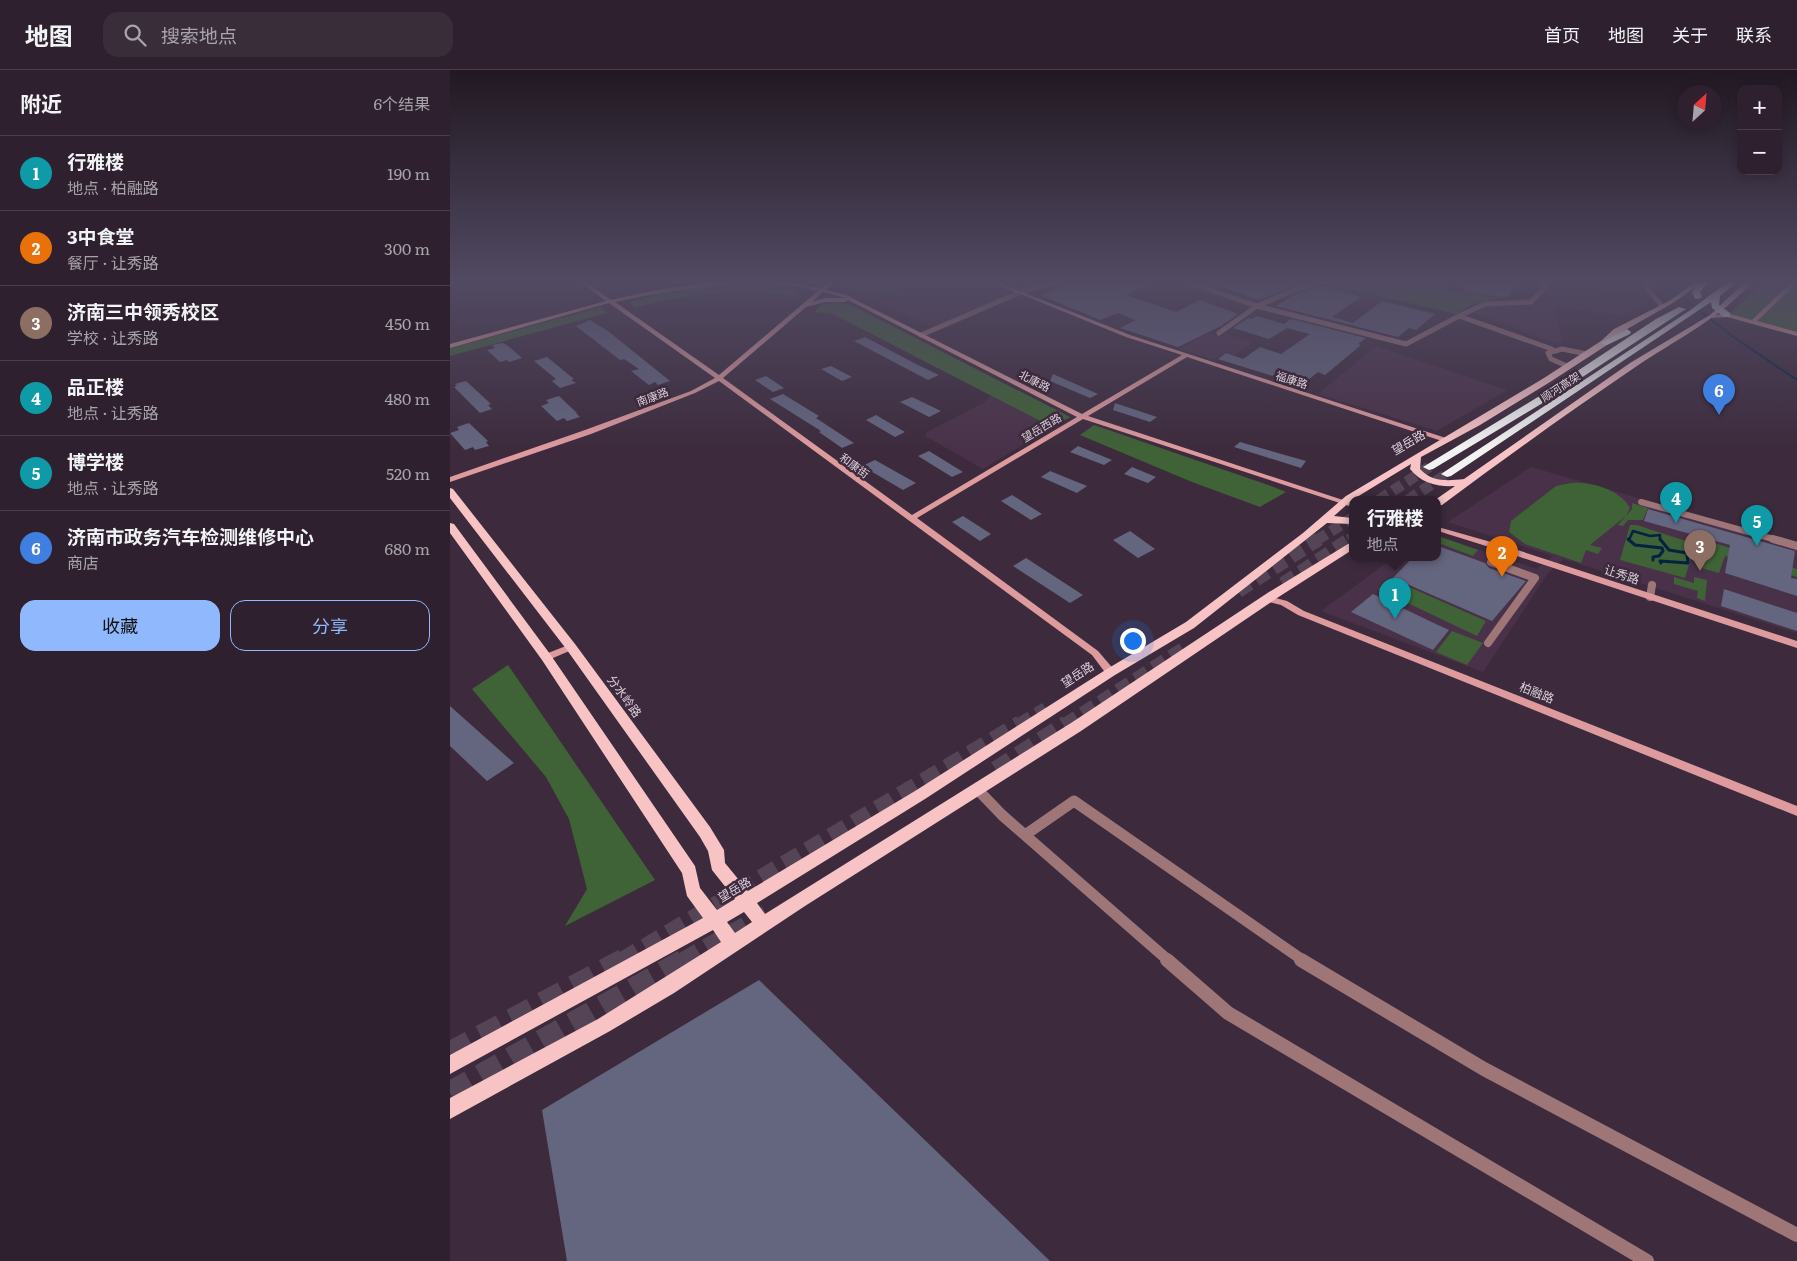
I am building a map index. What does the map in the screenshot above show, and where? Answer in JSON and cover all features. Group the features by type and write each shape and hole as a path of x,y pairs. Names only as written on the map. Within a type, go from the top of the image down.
{"highway":[{"path":"1604,343 1617,337"},
{"name":"顺河高架","path":"1430,467 1542,399 1634,337"},
{"name":"顺河高架","path":"1447,474 1656,337"},
{"path":"1656,351 1656,346 1667,337"},
{"path":"1547,380 1555,380 1581,367 1588,367"},
{"path":"1564,398 1574,398 1594,387 1606,384"}],"main road":[{"name":"望岳路","path":"1359,496 1416,456 1448,440 1547,380 1611,337"},
{"path":"1441,501 1606,384 1680,337"},
{"path":"1416,456 1415,469 1420,476 1429,481 1441,484 1465,482"},
{"name":"分水岭路","path":"450,491 571,647 705,832 716,850 718,865 764,925"},
{"name":"望岳路","path":"450,1065 748,902 920,795 1111,672 1190,625 1349,503"},
{"path":"1325,520 1340,519 1349,521"},
{"path":"450,526 546,657 689,871 693,891 733,944"},
{"path":"450,1109 604,1025 1076,727 1268,599 1349,548"}],"street":[{"name":"北康路","path":"450,344 478,337"},
{"name":"和康街","path":"661,337 1095,653 1111,672"},
{"name":"南康路","path":"450,473 650,403 716,375 761,337"},
{"name":"南康路","path":"450,480 657,406 716,375 764,337"},
{"name":"北康路","path":"929,337 1086,415 1349,502"},
{"name":"福康路","path":"1130,337 1448,440"},
{"path":"1377,337 1406,344 1420,337"},
{"path":"1517,337 1552,349 1587,354"},
{"path":"1552,349 1548,352 1552,358 1567,366"},
{"name":"望岳西路","path":"910,519 1185,356"},
{"path":"1641,502 1797,546"},
{"name":"让秀路","path":"1441,530 1502,548 1797,645"},
{"path":"1488,642 1535,578 1491,562 1502,548"},
{"path":"1650,597 1652,585"},
{"name":"柏融路","path":"1268,599 1284,603 1301,613 1797,811"},
{"path":"546,657 571,647"},
{"path":"977,789 1025,835 1228,1013 1647,1261"},
{"path":"1025,835 1074,801 1294,955 1484,1069 1797,1235"}],"shaded area":[{"path":"1202,337 1235,337 1253,342 1235,355 1226,352 1214,360 1179,349"},
{"path":"1537,337 1562,337 1563,341 1557,344"},
{"path":"1376,346 1507,390 1437,431 1318,394"},
{"path":"991,395 1052,427 983,469 925,436 927,432 985,402"},
{"path":"1531,467 1797,544 1797,633 1564,559 1548,573 1483,672 1321,611 1389,561 1441,561 1441,537 1537,569 1553,556 1448,522"}],"green space":[{"path":"492,337 521,337 450,356 450,348"},
{"path":"877,337 913,337 1070,417 1052,427"},
{"path":"1094,425 1286,492 1260,507 1192,482 1080,435"},
{"path":"1571,483 1596,485 1605,488 1620,496 1630,508 1626,516 1590,545 1602,548 1598,554 1586,550 1581,563 1525,544 1509,532 1511,521 1556,486"},
{"path":"1632,503 1648,508 1643,520 1628,520 1623,526 1618,525 1632,509"},
{"path":"1630,525 1637,525 1695,544 1685,578 1620,560"},
{"path":"1441,537 1478,550 1473,556 1441,544"},
{"path":"1708,541 1797,569 1797,577 1725,556 1719,573 1698,567 1704,545 1711,544"},
{"path":"1674,577 1694,583 1694,577 1707,580 1705,601 1697,598 1698,591 1674,584"},
{"path":"1391,579 1486,621 1477,636 1378,589"},
{"path":"1452,631 1483,643 1467,665 1436,652"},
{"path":"508,665 655,880 565,926 587,889 569,819 546,777 472,689"}],"building":[{"path":"590,337 615,337 670,381 658,385 655,382 649,385 631,371 639,369 624,359 620,360"},
{"path":"865,337 939,375 928,380 854,341"},
{"path":"1146,337 1199,337 1178,347"},
{"path":"1306,337 1366,338 1358,344 1361,345 1325,375 1318,372 1302,385 1218,359 1226,353 1243,359 1260,347 1281,354"},
{"path":"502,343 522,358 509,362 507,360 500,362 487,350 495,348 492,345"},
{"path":"547,357 574,379 571,380 576,383 560,388 552,381 556,379 534,361"},
{"path":"831,366 852,377 842,381 821,369"},
{"path":"1053,374 1098,394 1090,398 1050,381"},
{"path":"766,376 784,388 773,392 755,380"},
{"path":"466,381 491,404 488,405 492,409 480,413 454,387 457,386 455,384"},
{"path":"783,394 819,416 816,418 854,443 842,448 819,432 821,431 770,399"},
{"path":"559,396 580,417 567,421 564,418 557,421 541,406 549,403 546,400"},
{"path":"912,397 941,411 929,417 900,402"},
{"path":"1115,403 1157,417 1150,422 1113,410"},
{"path":"876,415 905,432 895,437 866,420"},
{"path":"469,423 488,441 486,442 489,446 475,450 473,447 465,450 450,433 459,430 457,427"},
{"path":"1240,442 1306,461 1301,468 1234,447"},
{"path":"1078,446 1112,460 1104,465 1070,452"},
{"path":"929,451 963,472 952,477 918,456"},
{"path":"875,460 916,483 903,490 862,466"},
{"path":"1132,467 1156,477 1148,483 1124,474"},
{"path":"1050,471 1087,486 1077,493 1041,477"},
{"path":"1012,495 1042,514 1031,520 1001,501"},
{"path":"1648,509 1795,551 1791,578 1797,579 1797,596 1725,573 1730,545 1644,521"},
{"path":"963,516 991,534 980,541 952,522"},
{"path":"1130,531 1155,549 1138,558 1113,540"},
{"path":"1441,547 1485,563 1489,568 1526,581 1492,621 1393,578 1409,561 1441,561"},
{"path":"1026,558 1083,595 1070,603 1013,566"},
{"path":"1724,589 1797,613 1797,631 1721,606"},
{"path":"1373,594 1449,630 1433,650 1351,612"},
{"path":"450,706 514,763 487,781 450,746"},
{"path":"759,980 1050,1261 567,1261 542,1110"}],"waterway":[{"path":"1733,337 1797,380"},
{"path":"1629,540 1633,531 1650,536 1660,535 1660,539"},
{"path":"1660,539 1669,550 1687,553 1688,563 1660,561 1661,563"},
{"path":"1629,540 1635,545 1662,548 1663,551 1659,556 1653,557 1653,560"}],"tunnel":[{"path":"1385,496 1429,467"},
{"path":"1414,496 1447,474"},
{"path":"1317,540 1349,520"},
{"path":"1238,591 1319,539"},
{"path":"1283,584 1349,540"},
{"path":"1065,725 1188,646"},
{"path":"1019,725 1046,709"},
{"path":"622,961 1021,724"},
{"path":"996,770 1067,724"},
{"path":"683,961 766,914"},
{"path":"450,1053 624,960"},
{"path":"450,1093 685,960"}],"place":[{"name":"济南市政务汽车检测维修中心","path":"1719,415"},
{"name":"品正楼","path":"1676,523"},
{"name":"博学楼","path":"1757,546"},
{"name":"济南三中领秀校区","path":"1700,571"},
{"name":"3中食堂","path":"1502,577"},
{"name":"行雅楼","path":"1395,619"}]}
